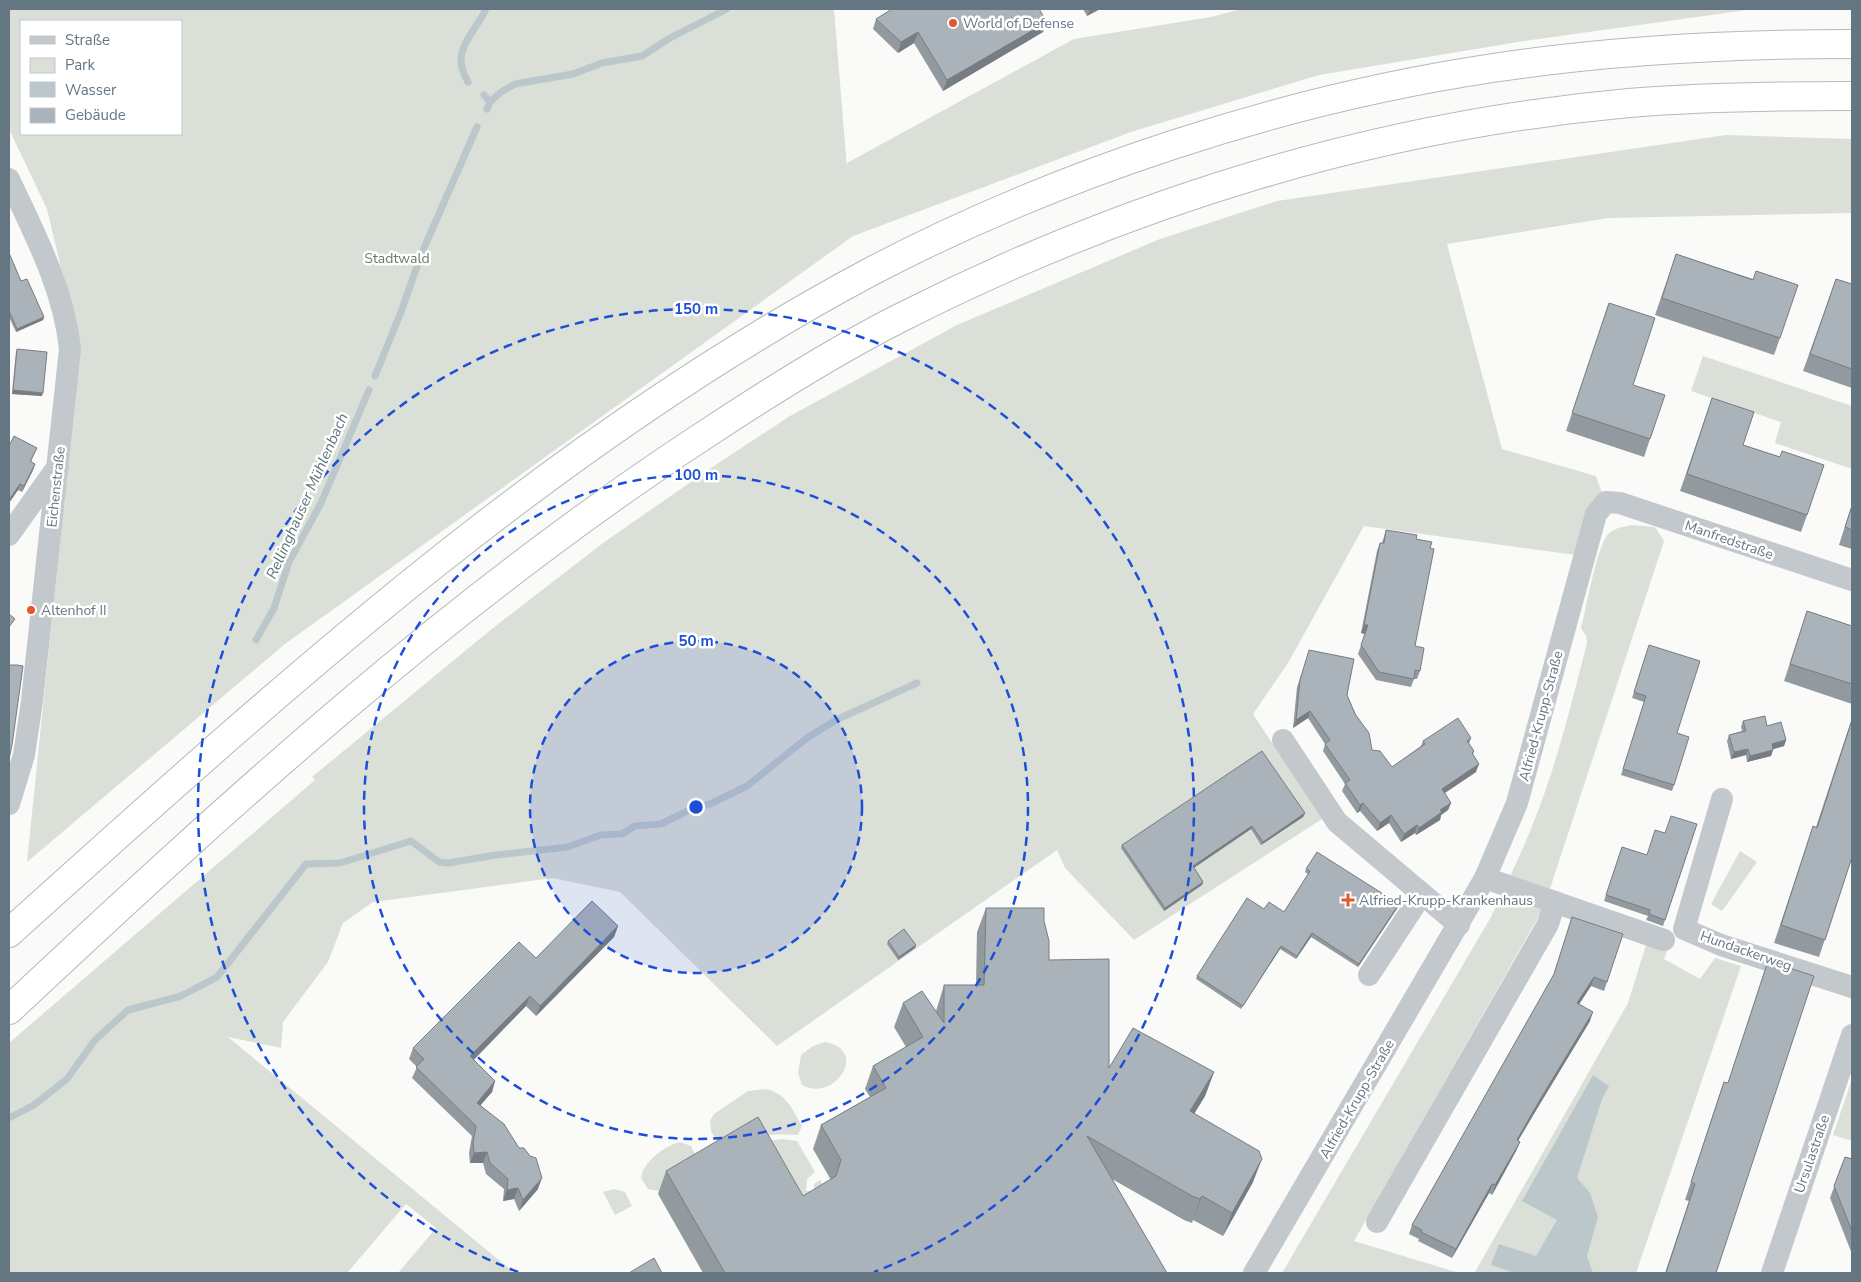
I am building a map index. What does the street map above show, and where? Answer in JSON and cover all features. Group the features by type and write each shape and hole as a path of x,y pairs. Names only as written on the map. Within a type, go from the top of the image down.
{"highway":[{"path":"9,933 315,663 495,517 613,431 717,362 822,299 934,241 1049,191 1170,146 1286,112 1386,88 1490,68 1558,59 1676,48 1852,44"},
{"path":"9,1010 126,900 320,727 516,568 643,475 770,392 895,320 1026,259 1109,225 1175,200 1306,160 1490,121 1626,104 1750,97 1852,96"}],"street":[{"name":"Eichenstraße","path":"9,179 49,268 69,333 70,364 32,701 24,755 9,804"},
{"path":"9,535 59,465"},
{"name":"Manfredstraße","path":"1606,502 1620,503 1852,580"},
{"name":"Alfried-Krupp-Straße","path":"1254,1273 1486,878 1517,803 1596,514 1606,502"},
{"path":"1283,740 1337,822 1459,925"},
{"name":"Hundackerweg","path":"1722,799 1684,929 1721,945 1852,987"},
{"path":"1486,878 1664,940"},
{"path":"1369,975 1422,894"},
{"path":"1377,1222 1548,924 1555,902"},
{"name":"Ursulastraße","path":"1772,1273 1852,1035"}],"green space":[{"name":"Stadtwald","path":"9,9 834,9 847,169 847,163 1074,39 1211,17 1241,9 1792,9 1747,10 1524,41 1319,75 1131,132 853,236 285,644 27,862 80,347 47,209 9,129"},
{"path":"1726,135 1852,139 1852,213 1608,218 1447,244 1502,449 1596,476 1605,502 1583,556 1364,526 1288,663 1253,714 1322,819 1134,940 1065,868 1057,850 777,1046 620,892 552,878 373,902 343,923 328,962 283,1022 281,1048 228,1037 512,1271 509,1273 398,1273 436,1228 406,1204 347,1273 9,1273 9,1043 315,780 312,777 493,628 603,543 711,468 790,416 957,325 1160,239 1277,201"},
{"path":"1703,356 1852,406 1852,469 1775,443 1781,422 1691,391"},
{"path":"1631,525 1655,527 1664,541 1544,907 1354,1241 1459,1273 1282,1273 1491,917 1531,829 1558,752 1587,643 1586,636 1581,628 1600,550 1609,533"},
{"path":"1740,851 1757,862 1722,911 1711,904"},
{"path":"1646,945 1667,951 1664,959 1700,979 1715,958 1741,966 1636,1273 1475,1272 1628,1003"},
{"path":"825,1042 838,1047 845,1055 846,1064 842,1073 835,1081 825,1087 814,1089 802,1085 798,1073 801,1055 813,1046"},
{"path":"1852,1079 1852,1141 1833,1135"},
{"path":"766,1089 784,1098 792,1108 802,1126 798,1135 776,1134 752,1139 725,1155 711,1131 710,1121 714,1114 748,1091"},
{"path":"782,1139 797,1141 815,1172 807,1179 806,1191 814,1191 814,1184 820,1180 830,1199 797,1219 753,1143"},
{"path":"680,1142 691,1146 697,1158 659,1191 648,1189 641,1178 646,1166 661,1151"},
{"path":"614,1189 625,1192 632,1206 615,1215 603,1192"}],"water":[{"path":"1593,1075 1609,1086 1602,1099 1577,1178 1590,1193 1598,1217 1587,1256 1593,1273 1515,1273 1491,1265 1499,1244 1536,1256 1557,1220 1522,1201"}],"building":[{"path":"892,9 1039,9 1047,22 947,80 918,32 901,42 876,19"},
{"path":"9,253 21,281 27,279 44,317 17,329 9,311"},
{"path":"1676,254 1753,280 1756,271 1798,285 1780,338 1662,298"},
{"path":"1836,279 1852,284 1852,369 1810,354"},
{"path":"1609,303 1655,318 1633,385 1665,395 1650,439 1572,413"},
{"path":"17,349 47,352 43,393 13,390"},
{"path":"1712,398 1754,412 1743,445 1780,457 1782,451 1824,465 1807,515 1687,474"},
{"path":"14,436 37,448 30,461 35,464 24,486 20,484 9,500 9,446"},
{"path":"1852,506 1852,530 1845,527"},
{"path":"1386,530 1417,535 1416,539 1432,542 1430,548 1434,549 1415,646 1424,648 1420,671 1415,670 1414,679 1379,672 1361,645 1368,625 1364,625 1380,543 1384,543"},
{"path":"1807,611 1852,626 1852,684 1790,664"},
{"path":"9,614 15,619 9,627"},
{"path":"1649,645 1700,661 1677,733 1689,737 1674,785 1623,769 1646,696 1634,692"},
{"path":"1309,650 1354,659 1347,695 1355,714 1369,733 1372,750 1380,751 1392,767 1425,744 1423,741 1458,718 1471,738 1467,741 1474,751 1472,753 1479,764 1442,789 1451,803 1440,810 1442,812 1419,828 1417,825 1404,834 1391,815 1380,823 1363,803 1360,805 1345,783 1350,780 1325,744 1330,740 1310,711 1296,720 1300,680"},
{"path":"9,665 23,666 9,759"},
{"path":"1765,716 1767,726 1781,722 1786,740 1772,744 1773,750 1750,756 1748,749 1734,752 1729,735 1746,731 1743,721"},
{"path":"1852,720 1852,857 1825,940 1781,925 1813,826 1817,828"},
{"path":"1262,751 1305,813 1263,842 1252,826 1193,866 1203,882 1165,908 1122,845"},
{"path":"1671,816 1697,824 1665,920 1649,914 1650,910 1606,895 1622,847 1647,855 1655,830 1665,833"},
{"path":"1317,852 1399,904 1359,964 1312,933 1297,956 1281,946 1243,1006 1197,976 1247,898 1264,909 1269,902 1284,912 1310,871 1306,869"},
{"path":"592,901 618,926 540,1006 530,996 470,1056 495,1081 477,1103 504,1124 519,1148 524,1148 530,1156 536,1158 542,1178 523,1200 518,1188 507,1190 508,1179 490,1163 487,1152 474,1153 473,1142 476,1126 416,1067 424,1059 413,1048 519,942 536,958"},
{"path":"986,908 1044,908 1044,921 1049,941 1049,960 1109,959 1109,1068 1133,1028 1214,1072 1190,1111 1259,1151 1262,1159 1232,1213 1202,1196 1200,1199 1192,1196 1087,1136 1167,1273 725,1273 666,1171 758,1117 803,1196 836,1176 841,1160 821,1125 886,1088 873,1066 923,1037 903,1003 922,991 944,1023 944,985 984,985"},
{"path":"1572,917 1623,934 1607,982 1594,977 1577,1003 1593,1012 1538,1103 1517,1140 1520,1142 1495,1185 1492,1184 1456,1249 1421,1232 1422,1230 1412,1225 1554,974"},
{"path":"904,929 916,945 899,957 888,941"},
{"path":"1768,961 1814,976 1716,1273 1666,1273 1695,1184 1691,1182 1724,1082 1728,1083"},
{"path":"1845,1157 1852,1159 1852,1231 1834,1186"},
{"path":"654,1258 662,1273 629,1273"}],"waterway":[{"path":"468,82 463,71 462,52 486,9"},
{"name":"Rellinghauser Mühlenbach","path":"490,102 501,92 515,84 573,74 602,63 642,56 670,38 727,9"},
{"name":"Rellinghauser Mühlenbach","path":"484,95 490,102 487,109"},
{"name":"Rellinghauser Mühlenbach","path":"375,376 401,312 421,255 477,127"},
{"name":"Rellinghauser Mühlenbach","path":"256,640 274,608 289,562 321,503 369,390"},
{"path":"9,1118 34,1105 67,1079 95,1040 128,1010 181,996 217,977 306,864 340,863 411,841 439,862 448,863 496,855 567,847 601,835 622,834 635,826 661,824 693,808 710,804 747,786 807,738 836,720 917,683"}],"place":[{"name":"World of Defense","path":"953,23"},
{"name":"Altenhof II","path":"31,610"},
{"name":"Alfried-Krupp-Krankenhaus","path":"1348,900"}]}
